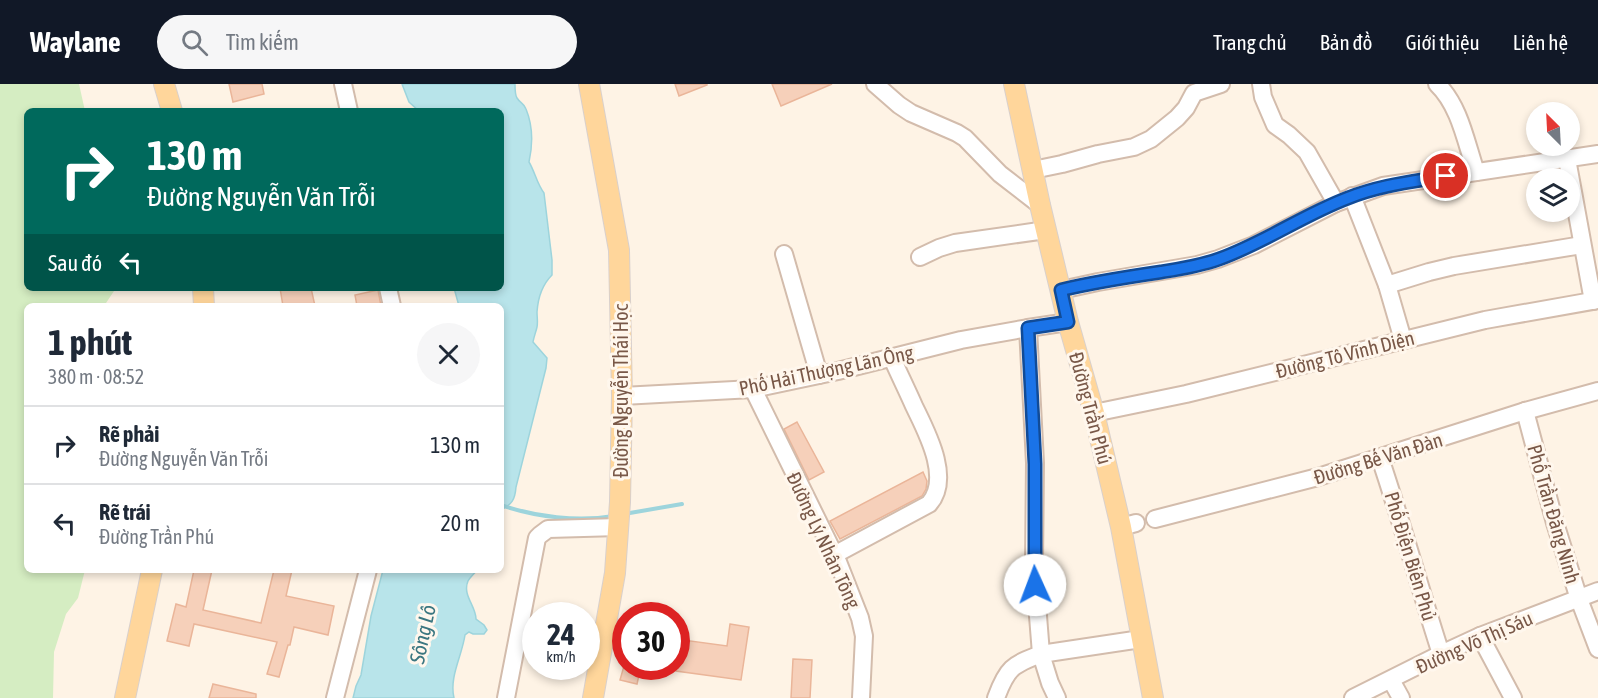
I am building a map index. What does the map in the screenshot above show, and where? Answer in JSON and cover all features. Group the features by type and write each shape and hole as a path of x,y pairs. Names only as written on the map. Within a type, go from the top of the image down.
{"main road":[{"path":"164,84 171,108"},
{"name":"Đường Nguyễn Thái Học","path":"589,84 619,250 622,396 620,502 615,573 593,698"},
{"name":"Đường Trần Phú","path":"1014,84 1068,322 1128,525 1141,639 1153,698"},
{"path":"125,698 151,573"}],"street":[{"path":"343,84 347,108"},
{"path":"875,84 894,102 911,113 965,138 1000,174 1040,205"},
{"path":"1033,170 1098,153 1134,147 1151,139 1176,118 1186,108 1194,93 1221,84"},
{"path":"1261,84 1263,97 1275,125 1307,152 1344,200 1387,285 1403,340"},
{"path":"1437,84 1448,99 1463,128 1476,172"},
{"path":"1061,290 1218,260 1254,245 1344,200 1383,186 1598,154"},
{"path":"1567,159 1582,246 1595,301"},
{"path":"921,257 955,243 1046,230"},
{"path":"1387,285 1454,266 1582,246"},
{"path":"784,254 819,375"},
{"name":"Đường Tô Vĩnh Diện","path":"1094,413 1186,394 1485,320 1595,301"},
{"name":"Phố Hải Thượng Lãn Ông","path":"622,396 753,389 961,340 1068,322"},
{"path":"1028,328 1035,464 1034,566 1041,654 1057,698"},
{"path":"834,555 929,504 934,499 938,476 934,450 892,358"},
{"name":"Đường Lý Nhân Tông","path":"753,389 834,555 863,628 861,698"},
{"name":"Đường Bế Văn Đàn","path":"1155,519 1318,477 1525,411 1598,391"},
{"name":"Phố Trần Đăng Ninh","path":"1525,411 1555,523 1598,649"},
{"name":"Phố Điện Biên Phủ","path":"1380,458 1441,654"},
{"path":"506,698 540,534 548,529 619,525"},
{"path":"335,698 367,573"},
{"name":"Đường Võ Thị Sáu","path":"1353,698 1480,636 1598,591"},
{"path":"1480,636 1513,698"},
{"path":"996,698 1007,672 1018,663 1041,654 1141,639"},
{"path":"1391,680 1401,698"}],"green space":[{"path":"0,84 79,84 84,108 24,108 24,291 114,291 106,303 24,303 24,573 84,573 78,598 66,614 54,652 53,698 0,698"}],"water":[{"path":"402,84 515,84 516,97 525,107 530,122 532,142 529,162 544,193 552,260 552,275 543,287 538,301 537,325 533,342 547,358 515,495 510,504 504,508 504,303 458,303 455,291 504,291 504,108 416,108 409,102"},
{"name":"Sông Lô","path":"382,573 475,573 468,581 468,596 476,619 487,630 484,634 469,632 465,635 454,674 454,698 353,698 361,675 371,616"}],"building":[{"path":"229,84 262,84 264,94 233,102"},
{"path":"675,84 707,84 707,85 679,96"},
{"path":"772,84 832,84 781,106"},
{"path":"280,291 312,291 314,303 282,303"},
{"path":"378,291 380,303 356,303 355,295"},
{"path":"797,422 824,472 809,480 784,429"},
{"path":"923,472 927,481 922,496 840,539 830,521"},
{"path":"193,573 211,573 203,610 261,623 273,573 291,573 286,596 334,606 328,635 294,627 279,677 267,674 277,642 194,624 189,646 167,641 176,604 186,607"},
{"path":"730,624 749,627 741,680 690,673 690,641 727,646"},
{"path":"793,659 812,660 810,698 791,698"},
{"path":"620,680 638,680 637,684"},
{"path":"213,684 256,694 256,698 209,698"}],"waterway":[{"path":"624,514 682,504"},
{"path":"504,506 528,513 557,517 614,516"}],"route":[{"path":"1035,585 1035,464 1028,328 1068,322 1061,290 1218,260 1254,245 1336,203 1367,191 1383,186 1446,176"}]}
